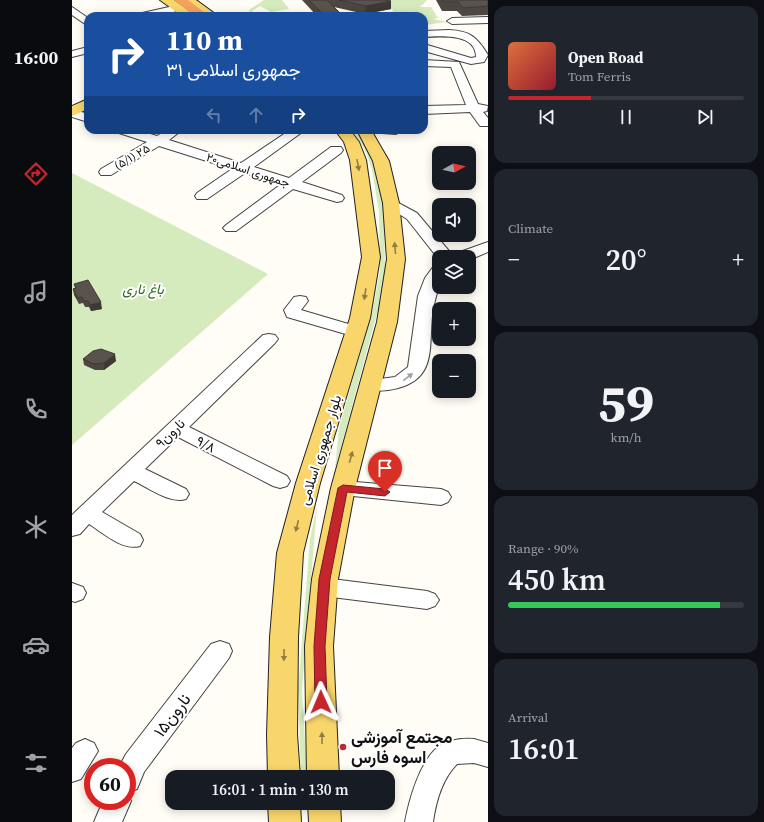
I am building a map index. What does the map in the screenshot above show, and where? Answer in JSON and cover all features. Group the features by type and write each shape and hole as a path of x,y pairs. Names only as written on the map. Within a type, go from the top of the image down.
{"highway":[{"path":"179,4 195,12"}],"main road":[{"path":"166,0 179,4 186,12"},
{"path":"188,0 206,12"},
{"path":"72,112 84,105"},
{"path":"323,770 320,646 324,587 343,488 387,322 396,259 391,203 381,161 366,134"},
{"name":"بلوار جمهوری اسلامی","path":"284,770 282,734 284,637 290,553 308,483 360,318 370,257 365,203 358,160 351,142 339,140"},
{"path":"308,483 343,488"},
{"path":"284,810 285,822"},
{"path":"324,810 325,822"}],"street":[{"path":"154,12 179,4"},
{"path":"452,21 488,20"},
{"path":"428,34 454,34 468,37 473,41 483,56 480,60 471,61 428,49"},
{"path":"72,54 84,51"},
{"path":"428,63 455,64 485,123"},
{"path":"428,110 478,108"},
{"path":"72,112 84,116"},
{"name":"جمهوری اسلامی۲۰","path":"137,134 337,198"},
{"name":"(۵/۱) ۲۵","path":"106,172 170,134"},
{"path":"202,196 293,134"},
{"path":"231,228 292,184 339,140"},
{"path":"391,203 412,216 440,250"},
{"path":"476,252 488,247"},
{"path":"371,385 404,381 416,370 420,354 427,292 432,278"},
{"path":"300,301 292,310 293,313 356,332"},
{"name":"نارون۹","path":"79,521 269,339"},
{"name":"۹/۸","path":"176,428 280,481"},
{"path":"131,471 179,494"},
{"path":"343,488 441,497"},
{"path":"79,521 132,540"},
{"path":"324,587 427,600"},
{"name":"نارون۱۵","path":"136,762 220,651"},
{"path":"419,822 420,812 428,788 439,765 449,754 460,752 481,753 488,755"},
{"path":"108,822 113,810"}],"green space":[{"path":"264,0 282,0 289,9 271,12 260,6 252,12 250,12 249,10"},
{"path":"386,0 427,0 420,7 431,7 438,18 433,19 448,22 428,24 428,12 392,12 393,10 386,4"},
{"path":"355,134 359,134 369,150 376,169 384,212 385,270 378,310 335,469 339,428 373,309 380,270 379,212 372,170 366,152"},
{"name":"باغ ناری","path":"72,173 268,274 72,445"},
{"path":"317,506 302,690 307,770 301,770 298,690 310,539"}],"building":[{"path":"309,0 327,0 339,12 321,12"},
{"path":"339,0 385,0 391,1 366,6"},
{"path":"442,0 488,0 488,6 463,8 458,2 443,2"},
{"path":"88,280 101,302 90,305 88,301 84,301 82,297 78,298 73,289 76,288 74,284"},
{"path":"101,349 115,354 104,363 94,364 83,359 93,351"}],"place":[{"name":"مجتمع آموزشی اسوه فارس","path":"343,747"}],"route":[{"path":"321,702 320,646 325,579 343,488 385,492"}]}
